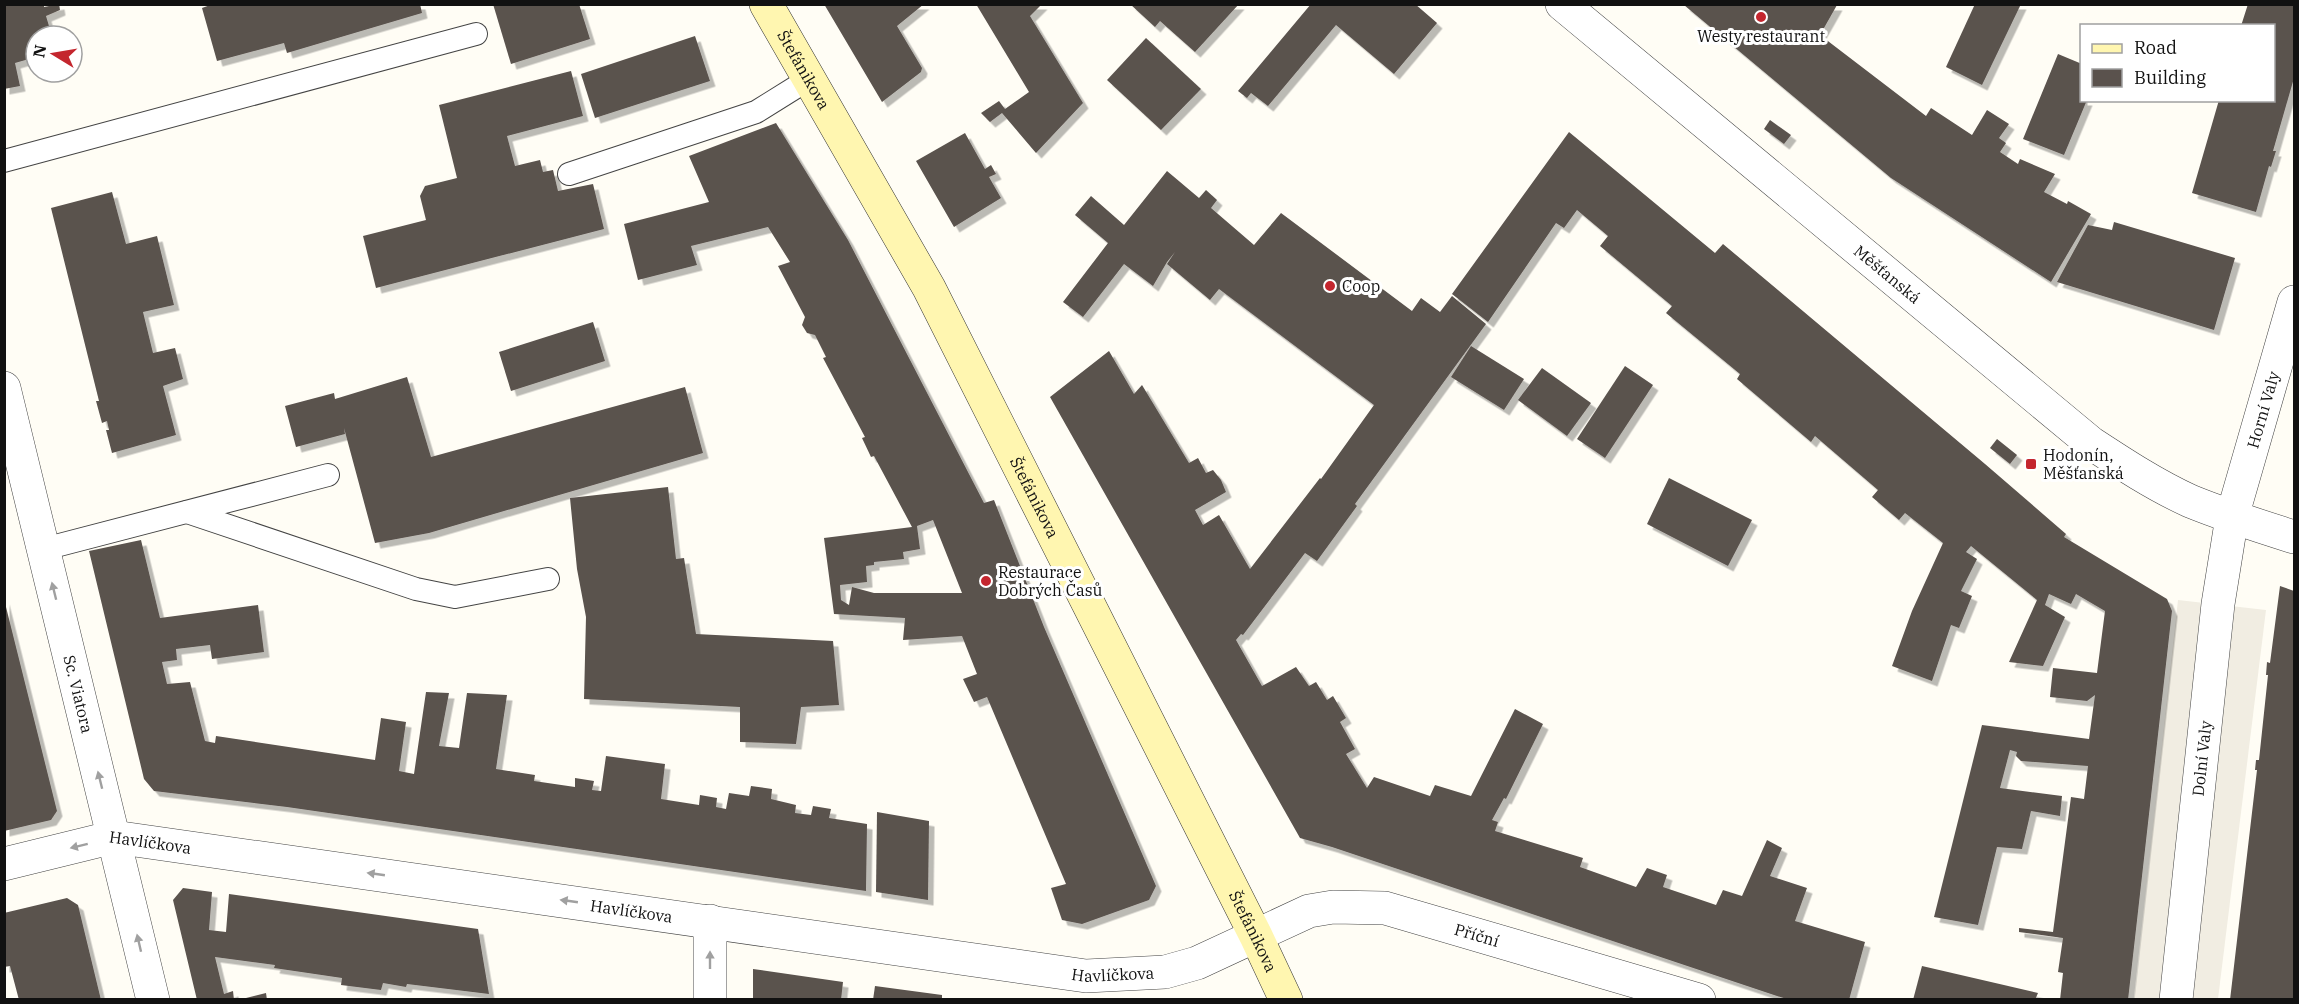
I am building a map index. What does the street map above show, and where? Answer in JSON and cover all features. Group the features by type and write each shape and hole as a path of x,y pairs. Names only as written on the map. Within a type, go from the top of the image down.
{"main road":[{"name":"Štefánikova","path":"766,4 929,288 1286,999"}],"street":[{"name":"Měšťanská","path":"1562,4 2091,443 2154,482 2189,500 2232,517 2295,537"},
{"name":"Horní Valy","path":"2232,517 2295,302"},
{"name":"Sc. Viatora","path":"4,388 153,999"},
{"name":"Dolní Valy","path":"2176,999 2217,616 2232,517"},
{"name":"Havlíčkova","path":"4,864 114,837 1086,976 1165,972 1197,963 1256,936"},
{"name":"Příční","path":"1256,936 1309,910 1333,907 1385,908 1699,999"},
{"path":"710,921 710,999"}],"lane":[{"path":"4,160 476,34"},
{"path":"569,174 756,112 809,80"},
{"path":"44,549 328,475"},
{"path":"187,512 416,590 455,597 548,579"}],"shaded area":[{"path":"2178,600 2266,610 2218,999 2134,1000"}],"building":[{"path":"4,4 44,4 44,7 59,4 60,10 46,16 48,24 24,24 24,60 15,63 20,86 4,89"},
{"path":"213,4 420,4 422,13 287,53 284,43 217,61 202,8"},
{"path":"493,4 579,4 590,39 511,64"},
{"path":"824,4 924,4 897,26 922,68 921,72 882,102"},
{"path":"976,4 1042,4 1030,16 1083,103 1036,153 1002,113 990,122 981,113 999,101 1005,109 1029,92"},
{"path":"1130,4 1239,4 1195,52 1160,21 1155,27"},
{"path":"1311,4 1415,4 1437,23 1394,74 1336,25 1268,106 1251,93 1247,98 1238,91"},
{"path":"1975,4 2021,4 1982,85 1946,67"},
{"path":"2248,4 2294,4 2294,78 2273,151 2276,151 2271,167 2269,166 2256,212 2192,193 2218,102 2275,102 2275,24 2242,24"},
{"path":"1684,5 1837,5 1820,35 1926,116 1931,108 1972,135 1987,110 2009,124 1999,138 2006,143 2000,152 2018,164 2020,159 2055,174 2044,192 2067,204 2068,201 2091,214 2051,282 1891,178"},
{"path":"695,36 710,81 595,118 581,74"},
{"path":"1146,38 1201,89 1161,130 1107,80"},
{"path":"2058,54 2080,63 2080,102 2086,102 2064,155 2023,139"},
{"path":"571,71 583,116 507,136 515,166 540,160 543,172 553,170 558,191 593,184 604,229 376,288 363,236 426,220 420,196 425,186 457,178 439,105"},
{"path":"1770,120 1791,135 1784,144 1764,129"},
{"path":"776,123 848,240 984,503 994,500 1044,627 1156,886 1149,900 1082,924 1062,920 1051,888 1066,884 987,697 974,702 963,679 977,674 962,636 903,640 905,618 834,614 824,538 912,527 874,456 871,457 862,438 865,437 823,358 826,357 815,335 807,333 802,325 805,317 778,266 790,262 768,227 691,246 697,265 638,280 624,224 709,202 689,156","holes":["933,520 962,593 874,593 852,587 849,605 841,600 840,585 867,582 866,566 874,565 874,562 904,559 903,552 920,549 917,526"]},
{"path":"1569,132 1715,253 1723,244 1985,464 2066,534 2064,537 2167,599 2172,611 2128,1000 2060,1000 2063,973 2058,972 2063,938 2019,932 2019,928 2053,932 2071,797 2084,799 2088,766 2021,761 2016,756 2017,752 2010,750 2000,788 2062,796 2060,816 2031,811 2022,849 1997,847 1978,925 1934,917 1982,725 2089,739 2095,695 2087,701 2050,697 2053,668 2097,673 2105,611 2076,594 2071,604 2049,594 2045,605 2065,617 2043,666 2009,662 2037,600 1971,546 1966,552 1977,559 1961,591 1972,596 1959,628 1951,625 1932,681 1892,666 1912,611 1943,543 1905,513 1899,520 1872,497 1878,490 1815,436 1811,442 1737,379 1740,374 1666,313 1672,306 1600,246 1608,236 1577,210 1564,228 1556,223 1488,322 1452,294"},
{"path":"965,133 985,169 991,165 996,174 989,177 1001,198 954,227 916,161"},
{"path":"1167,171 1199,198 1206,190 1217,200 1211,208 1254,245 1281,213 1412,311 1421,298 1440,312 1452,296 1486,324 1355,504 1357,506 1317,561 1305,553 1243,635 1241,634 1236,640 1262,686 1296,667 1309,686 1316,682 1327,700 1333,696 1346,718 1340,722 1355,749 1346,754 1367,788 1374,777 1430,796 1435,785 1471,796 1515,709 1543,724 1506,799 1504,798 1492,820 1498,822 1495,831 1583,858 1580,867 1636,887 1647,868 1667,875 1663,887 1716,905 1723,890 1742,896 1767,840 1782,848 1770,876 1807,888 1795,921 1865,942 1849,1000 1790,1000 1300,838 1050,397 1109,351 1134,394 1142,385 1189,463 1198,458 1206,473 1213,470 1221,480 1226,492 1195,510 1203,525 1219,515 1250,569 1321,479 1374,405 1219,289 1210,300 1167,264 1175,252 1167,262 1153,286 1124,264 1083,317 1063,302 1108,243 1075,215 1091,196 1124,225"},
{"path":"112,192 126,244 157,236 174,305 143,312 153,353 175,348 183,379 163,386 176,435 112,453 106,430 109,430 107,421 102,423 96,401 99,401 51,208"},
{"path":"2114,222 2235,258 2214,330 2057,282 2088,225 2112,230"},
{"path":"593,322 605,361 511,391 499,352"},
{"path":"1471,346 1524,379 1504,410 1451,377"},
{"path":"1625,366 1653,385 1605,458 1577,439"},
{"path":"1542,368 1591,403 1567,436 1518,400"},
{"path":"407,377 431,457 685,387 703,453 429,533 375,543 344,428 345,434 296,447 285,406 334,393 335,399"},
{"path":"1997,439 2017,455 2010,464 1990,448"},
{"path":"1669,478 1752,520 1728,566 1647,524"},
{"path":"668,487 676,559 684,558 696,634 833,641 839,705 801,707 796,744 740,742 740,707 584,699 586,617 577,569 570,498"},
{"path":"141,540 160,618 258,605 264,652 212,659 210,645 176,649 177,660 162,662 167,684 190,682 205,741 215,743 216,736 375,760 381,718 406,722 399,771 414,774 426,692 449,693 439,746 459,748 467,693 507,695 496,769 535,775 534,781 575,787 575,778 594,781 592,790 601,791 606,756 665,764 661,799 699,805 700,795 717,798 716,807 726,809 729,793 749,796 751,786 772,789 771,799 796,805 795,813 811,815 813,806 831,809 829,818 867,824 866,891 287,807 154,791 144,779 89,551"},
{"path":"2280,586 2294,591 2294,1000 2230,1000 2257,770 2255,770 2256,760 2259,760 2268,675 2266,675 2267,662 2270,663"},
{"path":"4,599 57,811 51,820 4,831"},
{"path":"877,812 929,821 928,900 876,892"},
{"path":"183,888 212,892 209,930 226,932 229,894 478,929 489,994 407,984 406,987 383,983 381,990 341,985 342,978 274,968 275,965 215,957 224,994 233,991 234,1000 197,1000 173,900"},
{"path":"67,898 78,905 101,1000 19,1000 10,966 4,967 4,913"},
{"path":"1922,966 2038,993 2035,1000 1913,1000"},
{"path":"753,969 843,982 841,1000 753,1000"},
{"path":"875,986 942,995 942,1000 873,1000"},
{"path":"266,993 267,1000 242,1000 242,999"}],"place":[{"name":"Westy restaurant","path":"1761,17"},
{"name":"Coop","path":"1330,286"},
{"name":"Hodonín, Měšťanská","path":"2031,464"},
{"name":"Restaurace Dobrých Časů","path":"986,581"}]}
